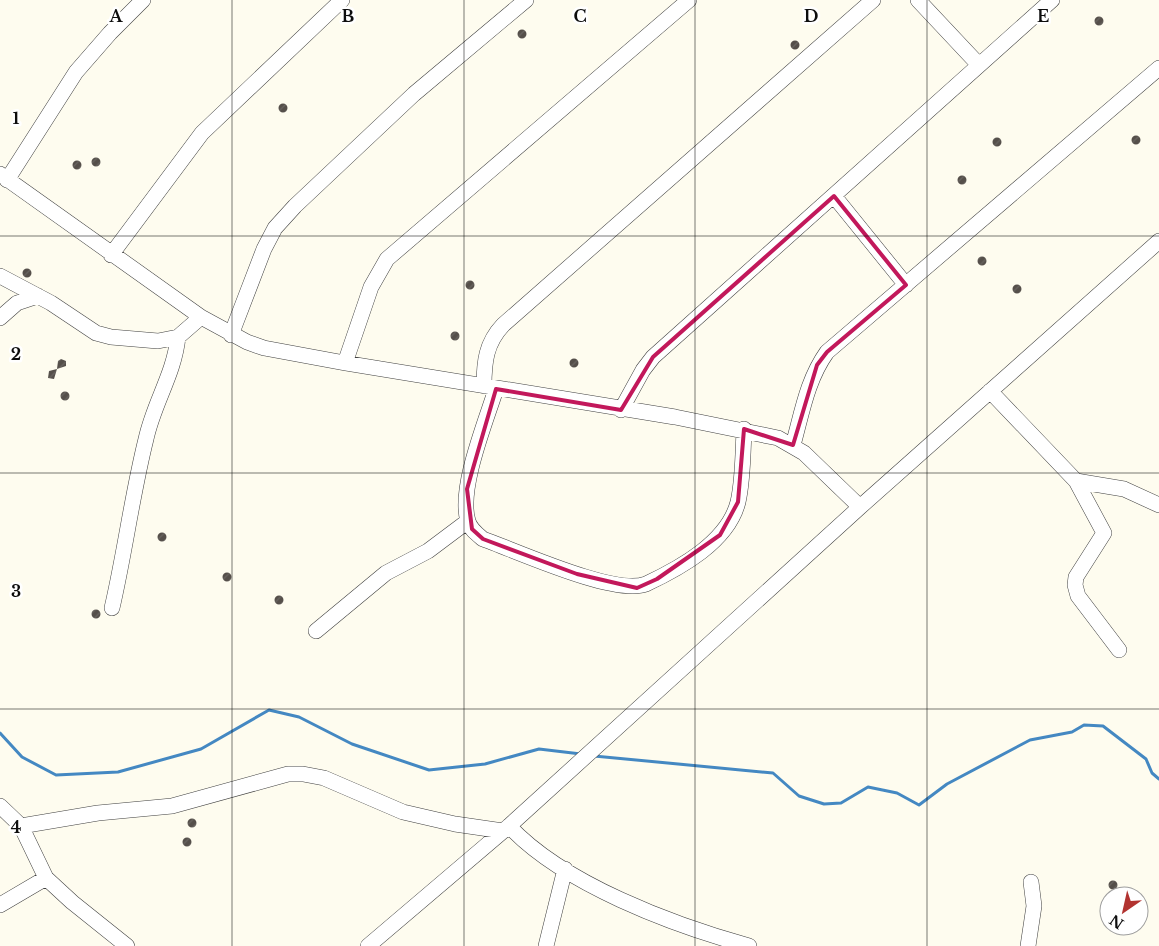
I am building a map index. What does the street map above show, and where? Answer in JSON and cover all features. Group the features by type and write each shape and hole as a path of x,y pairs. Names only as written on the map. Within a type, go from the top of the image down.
{"street":[{"path":"144,0 110,33 76,72 4,177 110,255 201,317 231,334 264,348 622,410 744,429 778,438 793,446 833,479 860,507"},
{"path":"110,255 202,133 342,0"},
{"path":"231,334 264,249 275,228 295,206 414,94 526,0"},
{"path":"345,363 371,287 387,258 689,0"},
{"path":"744,429 738,502 720,535 710,545 657,579 637,588 615,586 577,574 483,539 472,529 468,521 467,490 490,387 484,364 487,349 493,336 503,325 873,0"},
{"path":"918,0 978,65"},
{"path":"622,410 653,356 1052,0"},
{"path":"793,446 809,384 817,365 827,352 1159,68"},
{"path":"834,196 906,285"},
{"path":"368,946 506,828 860,507 1159,241"},
{"path":"0,276 38,296 96,333 111,337 158,341 178,337 201,317"},
{"path":"0,318 17,303 38,296"},
{"path":"112,608 145,440 153,412 174,365 178,337"},
{"path":"990,391 1076,481 1104,533 1076,577 1078,596 1119,650"},
{"path":"1076,481 1124,489 1159,505"},
{"path":"316,631 386,573 428,551 468,521"},
{"path":"21,826 98,813 172,806 288,774 303,774 324,778 403,812 455,824 506,828 526,844 565,869 618,898 701,939 749,946"},
{"path":"0,806 21,826 46,878 72,902 128,946"},
{"path":"546,946 565,869"},
{"path":"0,905 46,878"},
{"path":"1028,946 1034,906 1031,882"}],"highlighted area":[{"path":"834,196 906,285 827,352 817,365 793,445 744,429 738,502 720,535 657,579 637,588 577,574 483,539 472,529 467,489 496,389 621,410 653,357"}],"building":[{"path":"1099,16 1104,21 1099,26 1094,21"},
{"path":"522,29 527,34 522,39 517,34"},
{"path":"795,40 800,45 795,50 790,45"},
{"path":"283,103 288,108 283,113 278,108"},
{"path":"1136,135 1141,140 1136,145 1131,140"},
{"path":"997,137 1002,142 997,147 992,142"},
{"path":"96,157 101,162 96,167 91,162"},
{"path":"77,160 82,165 77,170 72,165"},
{"path":"962,175 967,180 962,185 957,180"},
{"path":"982,256 987,261 982,266 977,261"},
{"path":"27,268 32,273 27,278 22,273"},
{"path":"470,280 475,285 470,290 465,285"},
{"path":"1017,284 1022,289 1017,294 1012,289"},
{"path":"455,331 460,336 455,341 450,336"},
{"path":"574,358 579,363 574,368 569,363"},
{"path":"61,359 66,361 66,366 57,369 58,361"},
{"path":"57,369 54,379 48,378 49,371"},
{"path":"65,391 70,396 65,401 60,396"},
{"path":"162,532 167,537 162,542 157,537"},
{"path":"227,572 232,577 227,582 222,577"},
{"path":"279,595 284,600 279,605 274,600"},
{"path":"96,609 101,614 96,619 91,614"},
{"path":"192,818 197,823 192,828 187,823"},
{"path":"187,837 192,842 187,847 182,842"},
{"path":"1113,880 1117,886 1108,885"}],"waterway":[{"path":"0,733 22,757 56,775 118,772 201,749 269,710 299,717 352,744 429,770 485,764 539,749 581,754"},
{"path":"594,756 773,773 799,796 824,804 841,803 868,787 897,793 919,805 947,784 1030,740 1072,732 1084,725 1103,726 1146,759 1152,773 1159,779"}]}
